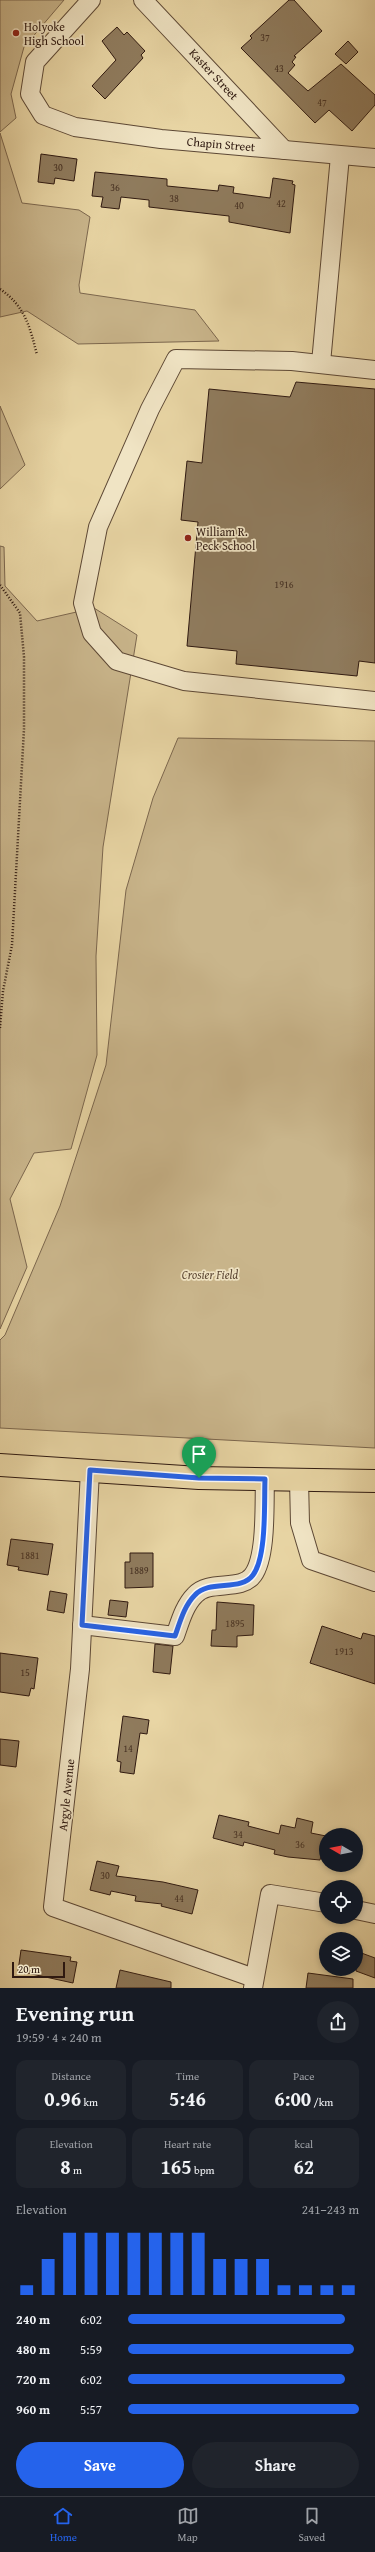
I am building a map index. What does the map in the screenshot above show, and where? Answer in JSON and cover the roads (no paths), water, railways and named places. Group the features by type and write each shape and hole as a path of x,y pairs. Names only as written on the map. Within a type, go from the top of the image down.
{"main road":[{"path":"0,1465 199,1478 375,1481"}],"street":[{"name":"Chapin Street","path":"91,0 35,62 30,94 43,115 68,124 161,139 375,158"},
{"name":"Kaster Street","path":"143,0 284,150"},
{"path":"321,363 340,156"},
{"path":"375,370 321,363 176,360 150,409 98,527 83,603 92,633 117,661 184,681 375,701"},
{"name":"Argyle Avenue","path":"90,1470 80,1669 53,1907 253,1983"},
{"path":"82,1625 175,1636 187,1605 196,1593 209,1586 243,1582 253,1576 258,1565 262,1546 265,1479"},
{"path":"299,1480 300,1523 311,1560 375,1582"},
{"path":"253,1983 270,1894 319,1902"},
{"path":"363,1911 375,1914"}],"place":[{"name":"Holyoke High School","path":"16,33"},
{"name":"William R. Peck School","path":"188,538"}],"park label":[{"name":"Crosier Field","path":"210,1274"}]}
